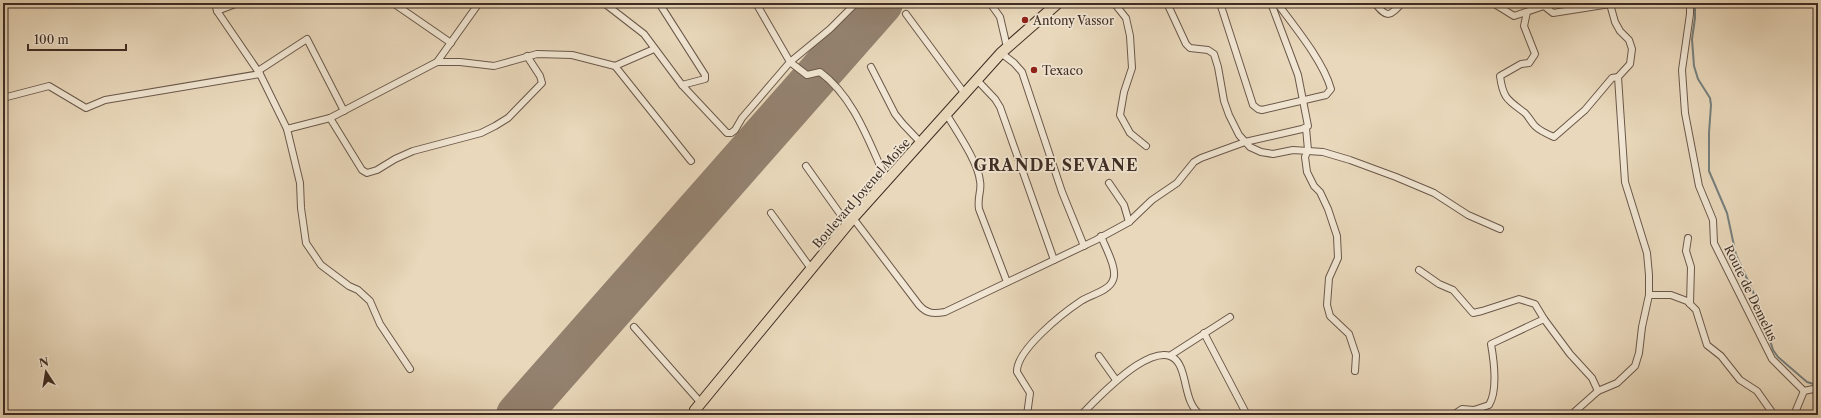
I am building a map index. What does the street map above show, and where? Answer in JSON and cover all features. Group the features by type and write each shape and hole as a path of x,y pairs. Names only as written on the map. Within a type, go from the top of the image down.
{"main road":[{"name":"Boulevard Jovenel Moïse","path":"698,410 851,222 1004,50 1058,3"}],"street":[{"path":"215,3 217,11 259,72 287,129 300,183 301,208 306,243 321,265 349,286 358,290 370,301 380,324 410,369"},
{"path":"217,11 238,3"},
{"path":"393,3 451,43"},
{"path":"287,129 330,118 437,62 479,3"},
{"path":"604,3 644,34 682,85 727,133 731,133 790,62 830,29 856,3"},
{"path":"659,3 704,75 704,79 682,85"},
{"path":"756,3 790,62 807,75 820,72 843,94 852,107 888,181"},
{"path":"990,3 1000,18 1004,50 1022,72 1059,185 1084,246"},
{"path":"1114,3 1126,18 1130,36 1132,68 1124,92 1120,115 1130,133 1146,146"},
{"path":"1167,3 1186,44 1190,48 1208,50 1214,54 1218,67 1224,101 1229,115 1245,142 1250,147 1261,152 1273,154 1293,150 1323,152 1396,177 1434,193 1468,215 1500,229"},
{"path":"1220,3 1255,108 1262,110 1304,102 1326,95 1331,90 1324,73 1300,33 1277,3"},
{"path":"1271,3 1290,52 1304,102 1308,123 1306,128 1308,150 1305,157 1307,172 1326,203 1337,236 1338,258 1330,278 1327,305 1330,316 1350,334 1356,355 1355,372"},
{"path":"1375,3 1382,12 1387,14 1393,12 1402,3"},
{"path":"1493,3 1514,16 1544,6 1553,13 1612,4 1615,22 1620,31 1629,40 1632,48 1630,64 1618,77 1612,78 1586,110 1554,136 1543,132 1534,126 1526,114 1507,100 1501,83 1500,76 1521,64 1529,63 1535,54 1524,26 1527,12"},
{"name":"Route de Demelus","path":"1690,3 1690,14 1682,70 1685,112 1699,186 1713,220 1714,243 1772,359 1804,391"},
{"path":"906,14 965,94"},
{"path":"3,98 49,86 86,108 105,100 259,72 307,39 344,111"},
{"path":"615,66 654,48"},
{"path":"437,62 460,62 494,66 537,54 572,55 615,66 690,161"},
{"path":"330,118 362,170 367,173 413,151 481,132 508,118 542,83 540,76 527,56"},
{"path":"871,67 895,114 921,143"},
{"path":"1571,415 1598,391 1617,383 1635,366 1639,353 1642,327 1649,294 1647,254 1625,182 1618,77"},
{"path":"977,80 995,99 1000,107 1054,260"},
{"path":"947,115 966,147 980,179 981,186 977,200 979,209 1007,282"},
{"path":"806,166 923,310 930,313 945,312 1084,246 1129,222 1152,200 1177,184 1194,162 1212,153 1245,142 1306,128"},
{"path":"1109,183 1124,205 1129,222"},
{"path":"771,213 812,270"},
{"path":"1027,415 1030,393 1017,372 1018,360 1025,349 1035,339 1072,308 1109,286 1114,279 1114,270 1102,236"},
{"path":"1688,238 1686,251 1691,268 1690,304"},
{"path":"1419,270 1439,284 1452,290 1472,313 1519,299 1535,304 1544,319 1570,354 1592,378 1598,391"},
{"path":"1649,294 1671,295 1687,301 1696,310 1707,346 1721,356 1740,380 1757,391 1774,415"},
{"path":"1171,355 1230,317"},
{"path":"1453,415 1462,409 1474,410 1489,405 1491,401 1495,374 1490,344 1544,319"},
{"path":"634,328 698,410"},
{"path":"1204,333 1247,415"},
{"path":"1081,415 1116,380 1155,355 1163,353 1171,355 1177,360 1182,369 1192,404 1201,415"},
{"path":"1099,356 1116,380"},
{"path":"1794,415 1804,391 1818,388"}],"waterway":[{"path":"1695,3 1695,18 1692,39 1694,66 1698,79 1710,98 1711,105 1709,171 1727,213 1736,255 1760,307 1773,350 1778,357 1807,382 1817,385"}],"runway":[{"path":"518,415 881,3"}],"place":[{"name":"Antony Vassor","path":"1025,20"},
{"name":"Texaco","path":"1034,70"}],"district":[{"name":"GRANDE SEVANE","path":"1056,165"}]}
